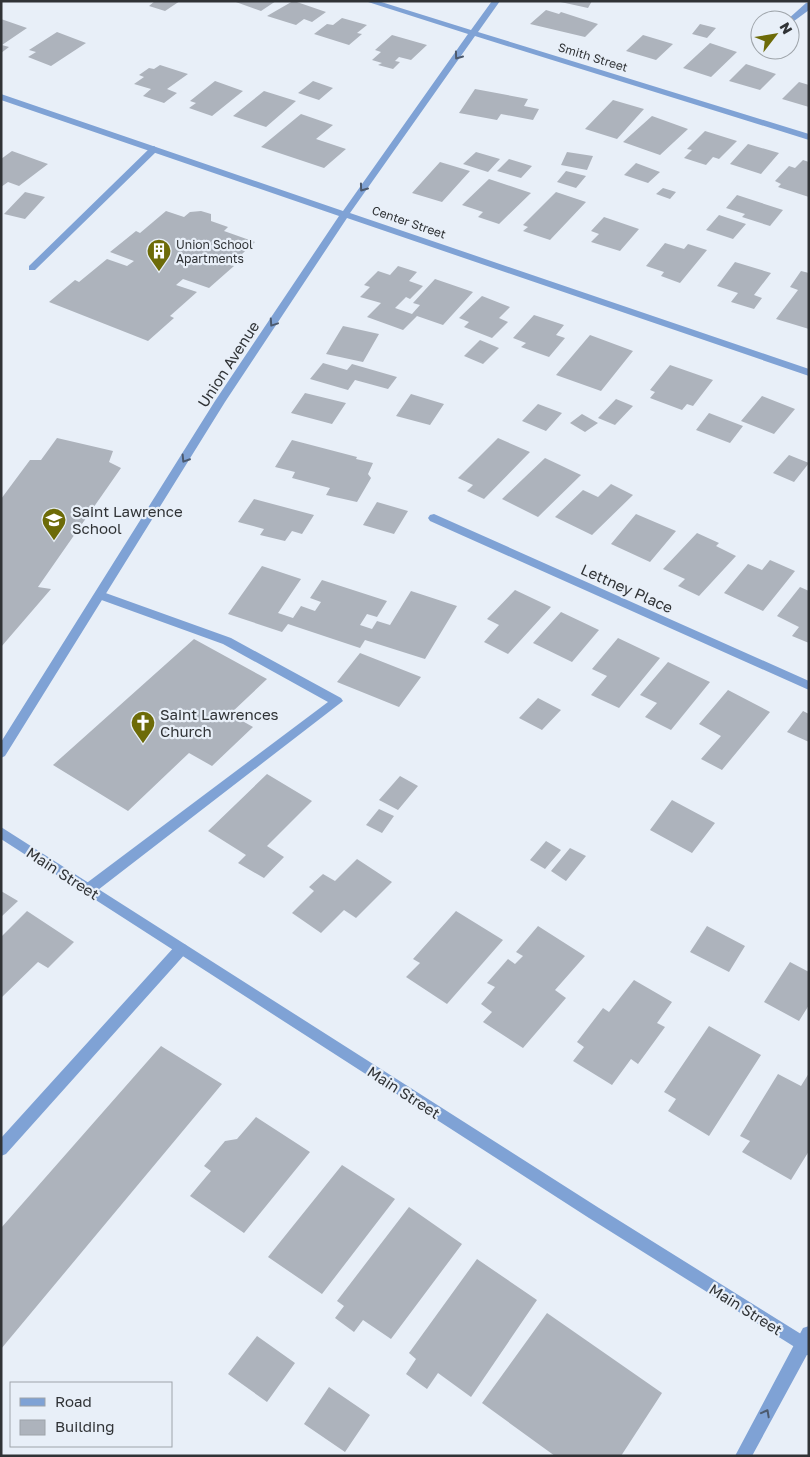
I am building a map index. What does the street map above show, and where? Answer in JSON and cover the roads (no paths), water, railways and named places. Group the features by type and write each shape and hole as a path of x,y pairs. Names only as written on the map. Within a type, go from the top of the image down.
{"street":[{"name":"Smith Street","path":"369,1 809,137"},
{"name":"Union Avenue","path":"1,753 220,401 346,213 496,1"},
{"name":"Center Street","path":"1,96 809,373"},
{"path":"32,268 154,149"},
{"name":"Lettney Place","path":"434,518 809,686"},
{"path":"88,889 128,862 336,701 228,641 100,595"},
{"name":"Main Street","path":"1,832 181,949 807,1342"},
{"path":"1,1149 181,949"},
{"path":"743,1456 807,1342"}],"place":[{"name":"Union School Apartments","path":"159,272"},
{"name":"Saint Lawrence School","path":"54,541"},
{"name":"Saint Lawrences Church","path":"143,744"}]}
